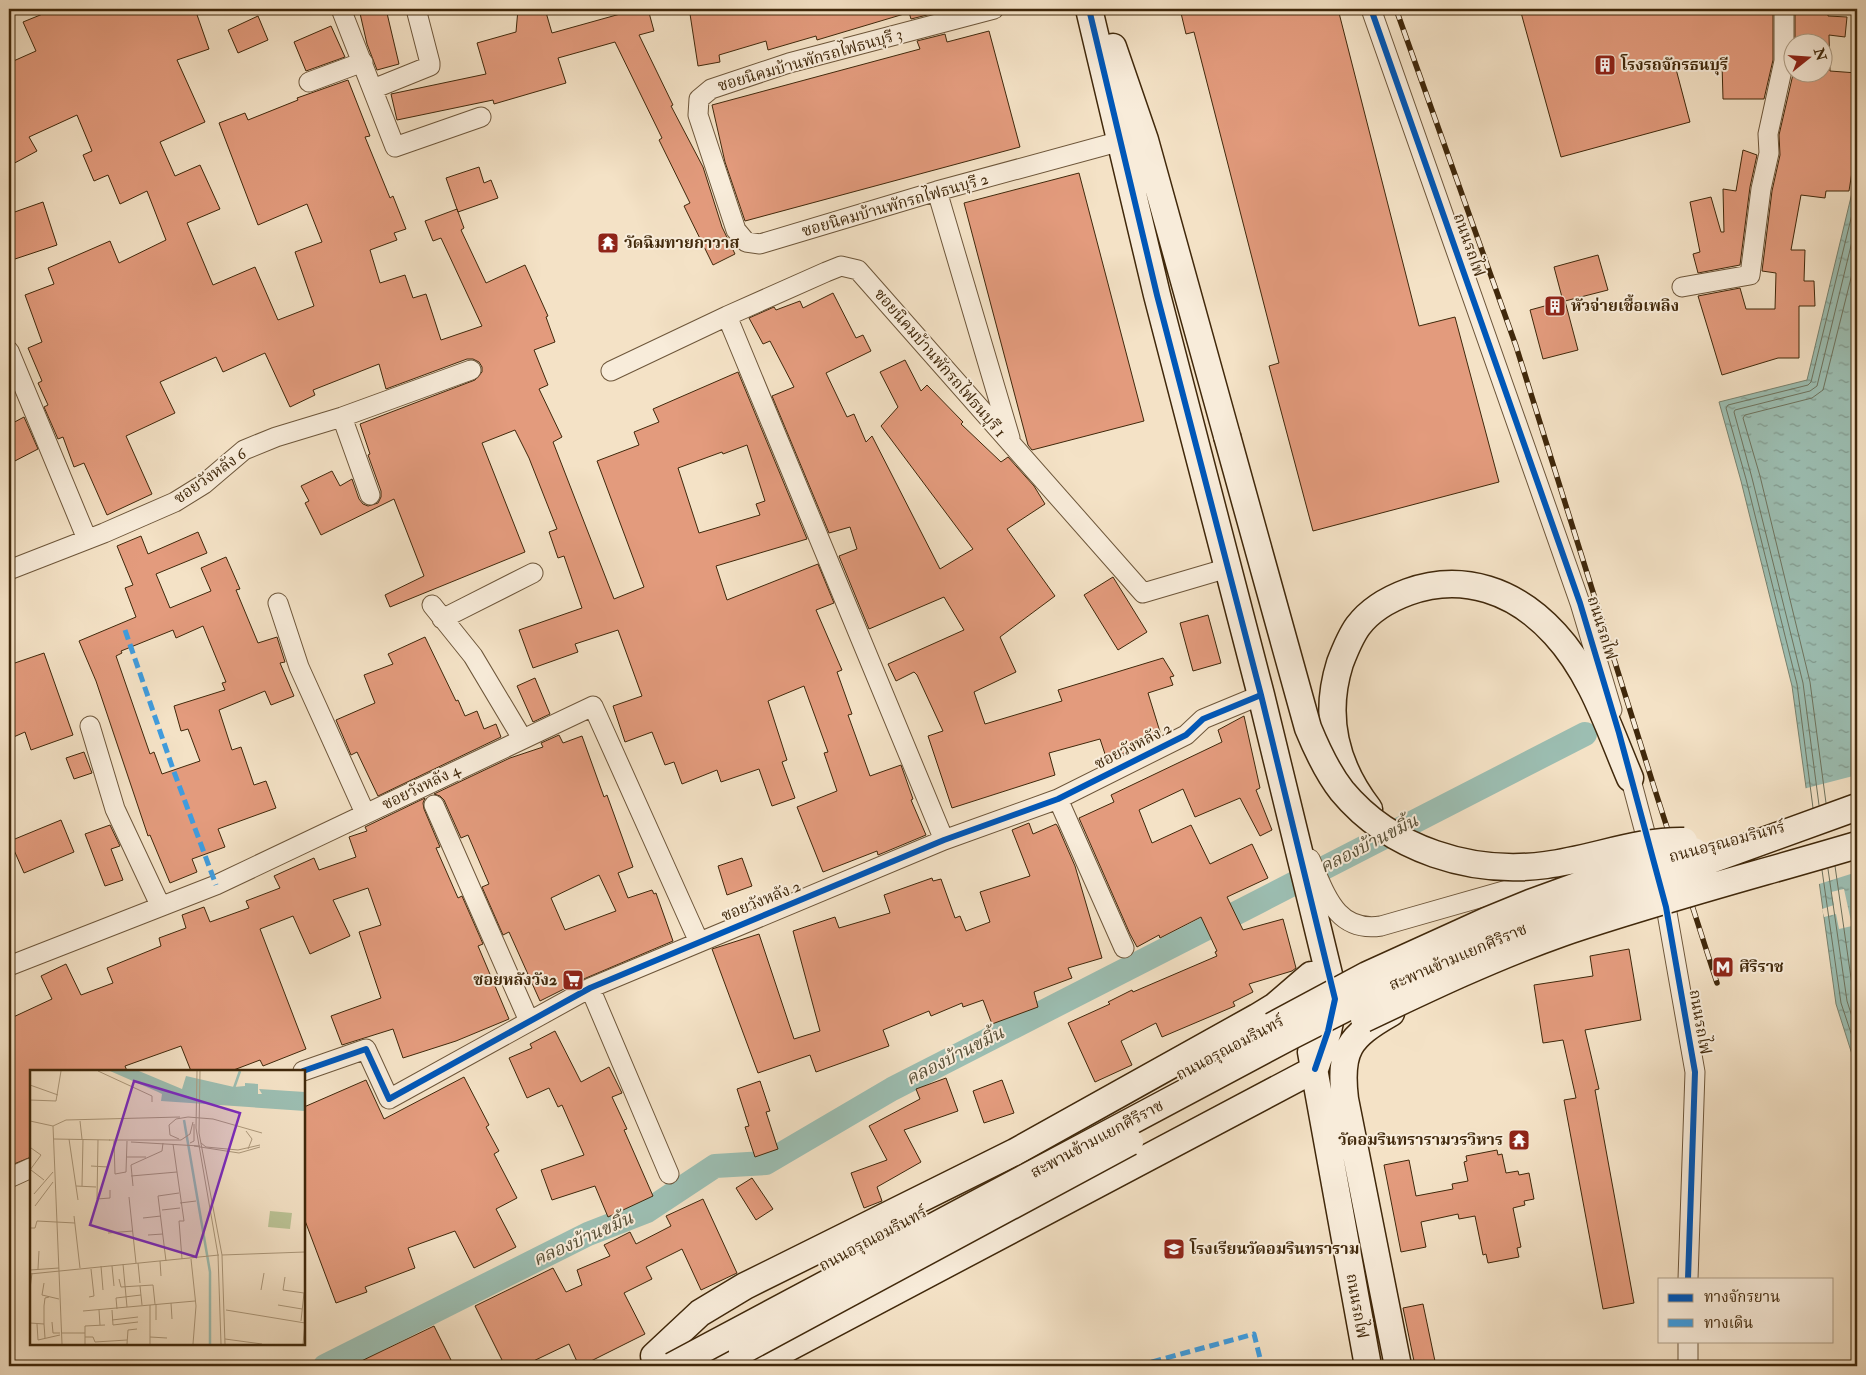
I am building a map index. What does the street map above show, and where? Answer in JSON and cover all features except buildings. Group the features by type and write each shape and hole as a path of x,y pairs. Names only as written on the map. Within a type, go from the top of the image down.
{"main road":[{"name":"ถนนรถไฟ","path":"1089,9 1160,305 1261,695 1288,810 1320,902 1320,933 1307,996 1308,1035 1368,1366"},
{"path":"1099,9 1145,140 1298,699 1318,752 1333,779 1355,805 1372,820 1402,840 1433,854 1450,859 1506,868 1546,865 1660,842 1726,842"},
{"path":"1402,840 1370,809 1352,784 1340,758 1335,742 1332,717 1335,680 1342,657 1352,636 1368,615 1395,597 1431,585 1454,583 1486,589 1522,606 1547,626 1573,658 1592,689 1616,735 1630,778"},
{"name":"ถนนอรุณอมรินทร์","path":"653,1363 725,1319 1376,971 1436,942 1530,903 1610,874 1857,807"},
{"name":"สะพานข้ามแยกศิริราช","path":"653,1363 1401,980 1550,918 1857,807"},
{"path":"748,1359 1320,1041 1448,980 1483,964 1563,933 1857,844"},
{"name":"สะพานข้ามแยกศิริราช","path":"1642,886 1857,844"},
{"name":"ถนนรถไฟ","path":"1315,1069 1328,1031 1336,999 1320,933"},
{"path":"653,1363 685,1325 721,1300 745,1286 1015,1152 1257,1017 1275,1006 1311,975"},
{"path":"1398,1366 1345,1099 1343,1069 1348,1048 1361,1032 1372,1023 1448,980"},
{"path":"715,1366 748,1359 1315,1069"}],"street":[{"path":"341,9 374,89 395,147 481,117"},
{"path":"374,89 430,66 416,9"},
{"name":"ซอยนิคมบ้านพักรถไฟธนบุรี 3","path":"716,168 698,115 699,99 711,89 789,63 994,9"},
{"name":"ถนนรถไฟ","path":"1371,9 1580,603 1608,697 1616,735"},
{"path":"1682,287 1750,275 1761,189 1769,154 1768,134 1784,61 1784,9"},
{"path":"309,82 363,62"},
{"name":"ซอยนิคมบ้านพักรถไฟธนบุรี 2","path":"716,168 736,230 746,242 760,244 937,191 1121,141"},
{"path":"937,191 1012,444"},
{"name":"ซอยนิคมบ้านพักรถไฟธนบุรี 1","path":"611,371 727,316 841,266 858,270 1142,593 1228,568"},
{"path":"727,316 944,840"},
{"path":"9,351 87,539"},
{"name":"ซอยวังหลัง 6","path":"9,570 175,502 204,484 244,450 276,437 342,417 471,370"},
{"path":"342,417 370,495"},
{"path":"522,738 473,656 437,612 534,573"},
{"path":"278,603 299,667 365,813"},
{"name":"ซอยวังหลัง 2","path":"305,1070 366,1049 388,1099 590,988 944,840 1058,799 1186,735 1203,719 1261,695"},
{"name":"ซอยวังหลัง 4","path":"9,966 216,885 589,706 595,707 699,942"},
{"path":"90,726 115,809 160,906"},
{"name":"ถนนรถไฟ","path":"1630,778 1666,907 1695,1072 1688,1278"},
{"path":"1058,799 1124,948"},
{"path":"434,805 529,1021"},
{"path":"1320,902 1334,909 1348,922 1364,928 1372,927 1650,851"},
{"path":"590,988 669,1174"},
{"path":"9,1178 30,1168"},
{"path":"1688,1342 1688,1366"}],"water":[{"path":"1857,172 1857,1070 1836,1004 1792,686 1741,481 1719,402 1807,380"}],"pier":[{"path":"1857,775 1857,872 1816,885 1803,789"},
{"path":"1844,889 1852,926 1839,929 1836,914 1824,917 1822,909 1834,905 1831,892"}],"waterway":[{"name":"คลองบ้านขมิ้น","path":"325,1366 588,1234 647,1211 715,1166 766,1163 892,1089 1585,734"}],"railway":[{"path":"1396,9 1516,346 1717,983"}],"marked path":[{"path":"125,630 173,769 216,885"},
{"path":"1137,1366 1254,1334 1262,1366"}],"cycle path":[{"path":"1089,9 1157,295 1261,695 1335,999 1328,1031 1315,1069"},
{"path":"1371,9 1580,603 1619,733 1666,907 1695,1072 1688,1278"},
{"path":"305,1070 366,1049 389,1099 590,988 944,840 1058,799 1186,735 1203,719 1261,695"}],"place":[{"name":"โรงรถจักรธนบุรี","path":"1605,65"},
{"name":"วัดฉิมทายกาวาส","path":"608,243"},
{"name":"หัวจ่ายเชื้อเพลิง","path":"1555,306"},
{"name":"ศิริราช","path":"1723,967"},
{"name":"ซอยหลังวัง2","path":"573,980"},
{"name":"วัดอมรินทรารามวรวิหาร","path":"1519,1140"},
{"name":"โรงเรียนวัดอมรินทราราม","path":"1174,1249"}]}
